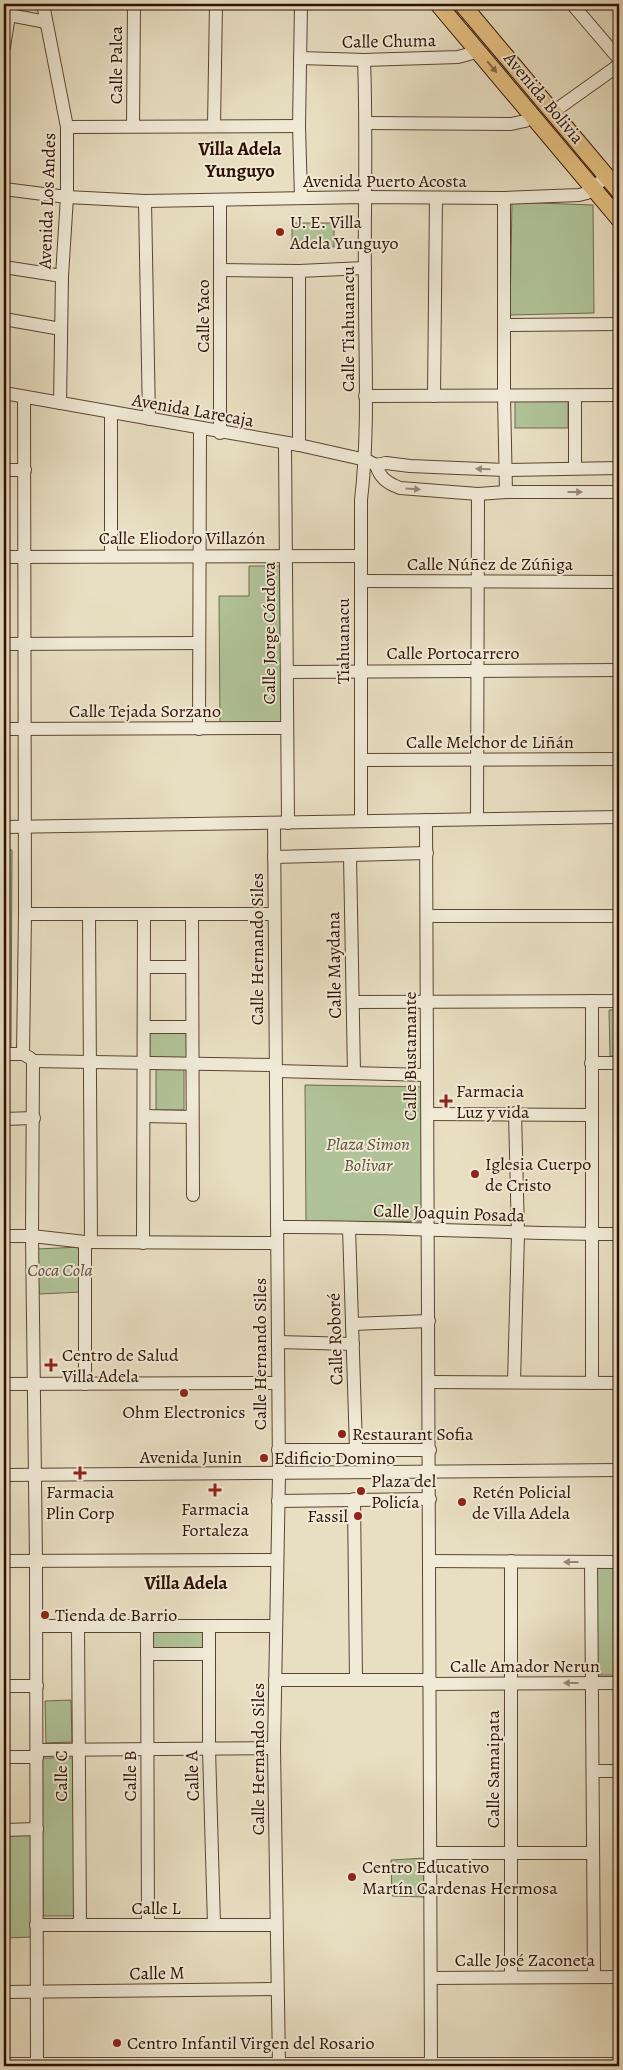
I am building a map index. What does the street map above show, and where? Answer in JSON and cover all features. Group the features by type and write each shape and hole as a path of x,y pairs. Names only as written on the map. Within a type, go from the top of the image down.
{"main road":[{"name":"Avenida Bolivia","path":"438,4 619,219"},
{"name":"Avenida Bolivia","path":"462,4 619,191"}],"street":[{"name":"Avenida Los Andes","path":"43,4 68,127 67,197 62,276 60,403"},
{"name":"Calle Palca","path":"133,126 134,4"},
{"path":"214,126 216,4"},
{"path":"301,4 299,126 301,198"},
{"path":"572,4 619,59"},
{"path":"4,47 6,15 46,22"},
{"name":"Calle Chuma","path":"300,58 364,60 458,57 473,53 477,49"},
{"name":"Calle Tiahuanacu","path":"364,60 367,123 365,396 371,463"},
{"path":"553,112 619,65"},
{"path":"367,123 511,124 525,122 532,115"},
{"path":"68,127 299,126"},
{"name":"Avenida Puerto Acosta","path":"4,189 67,197 146,201 365,197 504,198 579,195 593,188 607,176"},
{"path":"434,396 436,198"},
{"path":"504,198 506,492"},
{"name":"Calle Yaco","path":"220,200 220,433"},
{"path":"146,201 149,419"},
{"path":"4,266 62,276"},
{"path":"220,270 299,271 365,268"},
{"path":"299,271 299,445"},
{"path":"4,319 61,329"},
{"path":"505,325 619,324"},
{"name":"Avenida Larecaja","path":"4,393 220,433 299,445 371,463 505,470 619,468"},
{"path":"365,396 504,397 619,395"},
{"path":"23,1054 25,914 24,396"},
{"path":"575,396 575,468"},
{"path":"111,413 111,555"},
{"path":"199,729 200,428"},
{"name":"Calle Jorge Córdova","path":"285,444 288,823"},
{"path":"371,463 379,475 390,484 400,488 478,494 506,492 619,492"},
{"name":"Tiahuanacu","path":"361,822 361,500 371,463"},
{"path":"4,470 24,470"},
{"path":"477,819 478,494"},
{"name":"Calle Eliodoro Villazón","path":"4,557 111,555 360,556"},
{"name":"Calle Núñez de Zúñiga","path":"360,581 619,582"},
{"path":"4,644 199,643"},
{"name":"Calle Portocarrero","path":"287,672 619,670"},
{"name":"Calle Tejada Sorzano","path":"4,729 287,728"},
{"name":"Calle Melchor de Liñán","path":"362,760 619,759"},
{"path":"4,827 619,817"},
{"name":"Calle Bustamante","path":"426,820 431,2065"},
{"name":"Calle Hernando Siles","path":"274,823 279,1474 274,1748 279,2066"},
{"path":"274,857 426,853"},
{"name":"Calle Maydana","path":"350,856 354,1073"},
{"path":"25,914 274,914"},
{"path":"143,1243 144,914"},
{"path":"192,914 192,1195"},
{"path":"85,1384 90,1063 88,915"},
{"path":"427,916 619,916"},
{"path":"144,966 192,967"},
{"path":"352,1002 619,1002"},
{"path":"592,1002 592,1383"},
{"path":"144,1027 192,1027"},
{"path":"4,1054 23,1054 33,1061 192,1063 354,1073 427,1075"},
{"path":"33,1061 32,1236 37,1686 37,2065"},
{"path":"591,1063 619,1063"},
{"path":"428,1114 515,1113 591,1115"},
{"path":"514,1382 518,1234 515,1113"},
{"path":"144,1116 192,1117"},
{"path":"4,1119 34,1118"},
{"name":"Calle Joaquin Posada","path":"277,1227 429,1229 518,1234 619,1234"},
{"name":"Calle Roboré","path":"349,1228 356,1448"},
{"path":"4,1236 32,1236 88,1242 277,1243"},
{"path":"352,1324 429,1321"},
{"path":"278,1342 353,1344"},
{"path":"429,1382 619,1383"},
{"path":"4,1384 278,1383"},
{"path":"278,1450 356,1448 430,1450"},
{"name":"Avenida Junin","path":"4,1476 619,1470"},
{"path":"278,1501 430,1498"},
{"path":"354,1499 356,1680"},
{"path":"4,1561 277,1560"},
{"path":"430,1561 619,1562"},
{"name":"Calle Samaipata","path":"511,1561 511,1977"},
{"path":"592,1562 594,1977"},
{"path":"36,1626 276,1626"},
{"name":"Calle C","path":"78,1626 80,1925"},
{"name":"Calle B","path":"147,1626 148,1925"},
{"name":"Calle A","path":"209,1626 209,1749 214,1925"},
{"path":"147,1654 209,1654"},
{"name":"Calle Amador Nerun","path":"275,1680 619,1683"},
{"path":"4,1686 37,1686"},
{"path":"4,1758 79,1750 274,1748"},
{"path":"592,1771 619,1771"},
{"path":"4,1830 37,1830"},
{"path":"431,1852 592,1853"},
{"name":"Calle L","path":"36,1925 276,1925"},
{"name":"Calle José Zaconeta","path":"431,1978 619,1977"},
{"name":"Calle M","path":"4,1992 277,1989"},
{"path":"4,2064 279,2066 619,2064"}],"green space":[{"path":"512,202 593,205 594,313 510,315"},
{"path":"292,223 334,223 334,247 292,247"},
{"path":"515,401 568,401 568,428 515,428"},
{"path":"249,566 290,566 291,724 220,724 219,596 249,596"},
{"path":"4,849 12,850 11,1048 4,1048"},
{"path":"609,1010 619,1010 619,1056 610,1056"},
{"path":"146,1029 190,1029 190,1061 146,1061"},
{"path":"156,1069 184,1069 184,1110 156,1110"},
{"name":"Plaza Simon Bolivar","path":"305,1085 430,1087 429,1221 306,1223"},
{"name":"Coca Cola","path":"81,1247 83,1292 39,1294 37,1249"},
{"path":"595,1567 619,1567 619,1675 596,1675"},
{"path":"151,1632 204,1632 204,1650 150,1650"},
{"path":"71,1700 72,1742 46,1743 45,1701"},
{"path":"42,1758 74,1758 75,1916 43,1916"},
{"path":"31,1830 32,1937 4,1938 4,1831"},
{"path":"425,1858 424,1897 392,1896 391,1860"}],"place":[{"name":"U. E. Villa Adela Yunguyo","path":"280,232"},
{"name":"Farmacia Luz y vida","path":"446,1101"},
{"name":"Iglesia Cuerpo de Cristo","path":"475,1174"},
{"name":"Centro de Salud Villa Adela","path":"51,1365"},
{"name":"Ohm Electronics","path":"184,1393"},
{"name":"Restaurant Sofia","path":"342,1434"},
{"name":"Edificio Domino","path":"264,1458"},
{"name":"Farmacia Plin Corp","path":"80,1473"},
{"name":"Farmacia Fortaleza","path":"215,1490"},
{"name":"Plaza del Policía","path":"361,1491"},
{"name":"Retén Policial de Villa Adela","path":"462,1502"},
{"name":"Fassil","path":"358,1516"},
{"name":"Tienda de Barrio","path":"45,1615"},
{"name":"Centro Educativo Martín Cardenas Hermosa","path":"352,1877"},
{"name":"Centro Infantil Virgen del Rosario","path":"117,2043"}],"district":[{"name":"Villa Adela Yunguyo","path":"240,160"},
{"name":"Villa Adela","path":"186,1583"}]}
